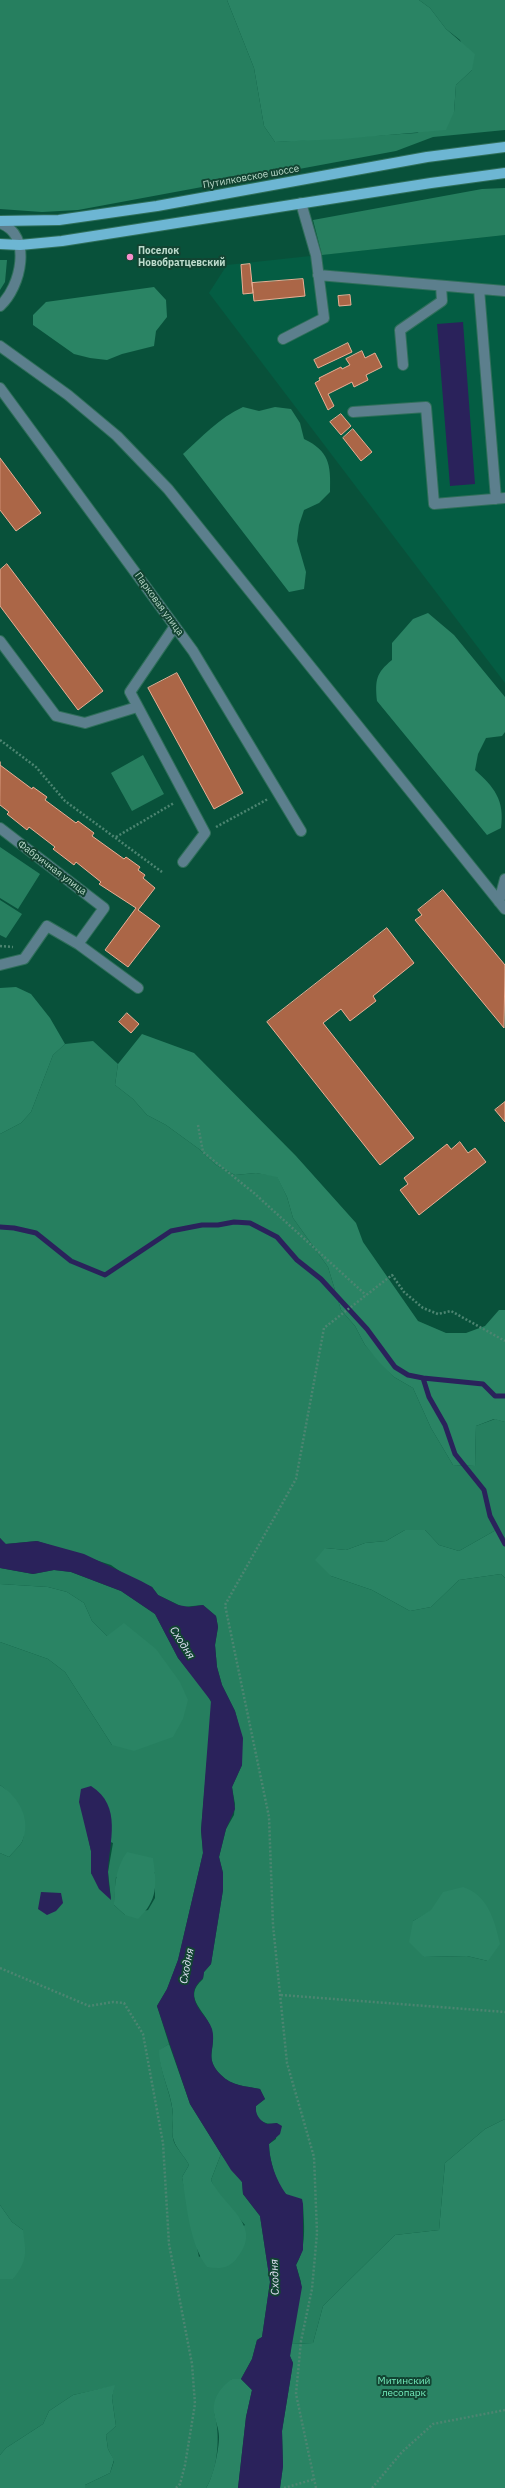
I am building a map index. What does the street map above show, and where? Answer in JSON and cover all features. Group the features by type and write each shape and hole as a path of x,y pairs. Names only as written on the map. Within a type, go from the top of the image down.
{"main road":[{"name":"Путилковское шоссе","path":"0,222 59,220 158,206 426,157 505,147"},
{"path":"0,244 20,245 62,241 301,203 505,173"}],"street":[{"path":"283,339 324,318 316,256 301,203"},
{"path":"0,222 8,226 20,245 17,279 11,291 0,306"},
{"path":"318,275 505,291"},
{"path":"403,365 400,330 442,301 441,286"},
{"path":"353,412 426,407 434,504 501,499 479,289"},
{"path":"0,346 68,395 118,436 168,489 502,905"},
{"name":"Парковая улица","path":"0,388 193,651 301,831"},
{"path":"175,626 130,692 136,707 205,833 183,862"},
{"path":"0,641 56,716 85,723 136,707"},
{"name":"Фабричная улица","path":"0,828 104,908 78,944"},
{"path":"502,905 505,880"},
{"path":"0,966 24,959 47,926 78,944 138,988"}],"path":[{"path":"0,740 36,767 65,801 162,872"},
{"path":"205,833 278,794"},
{"path":"116,837 185,796"},
{"path":"198,1125 203,1152 254,1193 366,1295"},
{"path":"316,2488 296,2394 301,2341 313,2282 317,2233 314,2157 287,2063 273,1924 269,1818 225,1605 296,1479 324,1328 392,1275 404,1292 422,1308 438,1314 451,1311 505,1341"},
{"path":"0,1968 89,2006 114,2002 124,2003 143,2034 163,2143 169,2244 192,2364 195,2404 185,2465 180,2484 176,2488"},
{"path":"281,1995 505,2012"},
{"path":"372,2488 402,2452 433,2424 505,2410"},
{"path":"284,2488 314,2479"}],"shaded area":[{"path":"0,0 227,0 254,68 264,126 275,142 417,133 454,112 456,85 472,70 460,40 446,29 430,8 419,0 505,0 505,130 433,137 396,151 78,210 42,212 0,209"},
{"path":"505,188 505,235 322,255 313,220 482,189"},
{"path":"505,235 505,683 209,293 227,265"},
{"path":"0,260 7,260 5,282 0,290"},
{"path":"143,755 164,794 132,811 111,773"},
{"path":"0,847 40,874 18,909 0,898"},
{"path":"0,900 22,914 6,938 0,935"},
{"path":"93,1041 118,1064 115,1085 133,1099 147,1115 166,1125 199,1149 216,1165 235,1175 256,1173 277,1176 287,1197 293,1218 328,1267 341,1310 355,1326 365,1345 394,1377 413,1388 431,1428 453,1465 475,1466 476,1426 495,1419 505,1422 505,1538 496,1530 459,1551 439,1545 425,1530 405,1530 386,1541 365,1543 346,1550 325,1548 331,1576 372,1590 410,1611 431,1607 459,1580 501,1574 505,1578 505,2119 485,2129 445,2163 439,2230 395,2235 323,2306 313,2343 291,2344 301,2282 296,2265 300,2258 303,2243 303,2204 287,2195 276,2178 270,2156 269,2144 276,2139 277,2123 265,2123 261,2121 257,2115 256,2106 265,2099 260,2089 239,2085 225,2079 216,2069 212,2059 213,2039 210,2025 198,2006 194,1993 197,1986 203,1979 204,1972 211,1964 223,1890 223,1873 219,1857 226,1829 234,1815 235,1804 232,1787 242,1765 242,1738 235,1711 222,1685 217,1667 215,1645 218,1627 216,1616 203,1605 183,1607 158,1595 152,1587 128,1577 111,1565 37,1541 5,1544 0,1538 0,1134 21,1123 31,1112 53,1055 65,1044","holes":["431,1911 488,1961 467,1956 424,1957 413,1921"]},
{"path":"0,1568 33,1574 54,1570 71,1572 121,1591 155,1614 178,1658 206,1692 212,1704 201,1830 203,1853 178,1960 167,1989 157,2006 169,2044 160,2050 160,2059 171,2101 173,2139 175,2145 189,2165 182,2177 199,2257 245,2225 217,2193 211,2180 221,2154 242,2182 243,2194 260,2216 270,2282 262,2337 257,2340 252,2359 241,2379 232,2379 214,2413 218,2441 216,2462 206,2488 85,2488 85,2485 110,2473 114,2461 108,2449 106,2435 116,2426 112,2398 114,2386 73,2395 49,2411 43,2424 6,2448 0,2455 0,2279 13,2279 23,2230 12,2222 0,2205 0,1853 9,1857 18,1848 24,1835 24,1827 20,1810 16,1803 0,1785 0,1642 48,1659 65,1672 112,1745 107,1636 92,1621 84,1603 67,1592 48,1587 0,1584","holes":["87,1832 113,1843 108,1872 111,1899 91,1873 91,1851","155,1872 155,1898 148,1910 125,1915 114,1905 116,1877"]}],"green space":[{"path":"227,0 419,0 430,8 446,29 475,54 472,70 456,85 454,112 446,130 342,139 275,142 264,126 254,68"},
{"path":"154,287 166,300 167,317 156,331 154,346 122,354 107,360 90,358 74,354 33,325 33,315 46,302"},
{"path":"243,407 259,411 275,407 291,409 300,423 304,439 319,448 327,460 330,474 330,492 319,503 304,510 299,525 297,541 306,572 304,589 289,592 183,454 218,422 234,411"},
{"path":"428,613 454,635 505,697 505,732 502,736 486,738 478,754 475,770 493,788 500,802 502,818 501,828 487,835 377,701 376,688 378,678 383,669 392,660 392,643 413,619"},
{"path":"16,987 31,994 50,1018 65,1044 53,1055 31,1112 21,1123 0,1134 0,988"},
{"path":"142,1034 194,1053 296,1156 356,1223 363,1242 418,1321 446,1333 466,1333 485,1326 499,1310 505,1310 505,1422 494,1419 476,1426 475,1466 453,1465 431,1428 413,1388 394,1377 379,1362 365,1345 355,1326 341,1310 328,1267 293,1218 287,1197 277,1177 256,1173 235,1175 216,1165 199,1149 166,1125 147,1115 133,1099 115,1085 118,1064"},
{"path":"405,1530 425,1530 439,1545 459,1551 496,1530 505,1538 505,1578 501,1574 459,1580 431,1607 410,1611 372,1590 331,1576 315,1560 325,1548 346,1550 365,1543 386,1541"},
{"path":"0,1584 48,1587 67,1592 84,1603 92,1621 107,1636 124,1623 156,1649 180,1682 188,1700 183,1719 173,1737 134,1751 112,1745 65,1672 48,1659 0,1642"},
{"path":"0,1785 13,1796 22,1810 24,1817 25,1834 22,1842 9,1857 0,1853"},
{"path":"127,1852 153,1858 155,1884 153,1898 145,1912 138,1919 125,1915 114,1905 115,1884 118,1871"},
{"path":"463,1887 479,1896 484,1902 493,1918 500,1944 488,1961 467,1956 424,1957 409,1942 413,1921 431,1910 443,1892"},
{"path":"169,2044 190,2104 221,2154 211,2180 244,2226 246,2236 244,2246 234,2262 224,2267 207,2267 192,2236 182,2177 189,2165 175,2144 173,2138 171,2100 160,2059 159,2050"},
{"name":"Митинский лесопарк","path":"505,2119 505,2488 280,2488 283,2466 282,2431 293,2363 290,2356 291,2344 313,2343 323,2306 395,2235 439,2230 445,2163 485,2129"},
{"path":"0,2205 12,2222 23,2230 25,2245 24,2261 13,2279 0,2279"},
{"path":"232,2379 241,2379 252,2390 246,2417 238,2488 206,2488 213,2471 219,2443 214,2413 214,2402 221,2389"},
{"path":"115,2385 112,2398 116,2426 106,2435 108,2449 114,2460 110,2473 85,2485 85,2488 0,2488 0,2455 6,2448 43,2424 49,2411 73,2395"}],"water":[{"path":"463,322 475,484 450,486 437,324"},
{"name":"Сходня","path":"0,1538 6,1544 37,1541 84,1554 141,1581 152,1587 158,1595 178,1605 189,1607 203,1605 216,1616 218,1627 215,1645 217,1667 222,1685 235,1711 243,1738 242,1765 232,1787 235,1809 226,1829 219,1857 223,1873 223,1890 211,1964 204,1972 203,1978 196,1986 194,1997 197,2006 212,2029 212,2058 216,2069 225,2079 239,2085 260,2089 265,2099 256,2106 258,2116 267,2124 277,2123 282,2126 280,2134 269,2144 272,2164 276,2177 286,2194 302,2199 303,2204 303,2250 296,2265 302,2287 290,2356 293,2363 282,2431 283,2466 280,2488 238,2488 246,2417 252,2390 241,2379 252,2359 257,2340 262,2337 270,2282 260,2216 243,2194 242,2182 231,2170 190,2104 157,2006 167,1989 178,1960 203,1853 201,1830 211,1701 178,1658 155,1614 121,1591 71,1572 54,1570 33,1574 0,1568"},
{"path":"91,1786 101,1794 111,1814 112,1825 108,1872 111,1900 99,1889 91,1873 91,1851 79,1802 81,1789"},
{"path":"41,1892 61,1893 63,1903 56,1911 47,1915 38,1909"}],"building":[{"path":"250,264 253,293 243,294 241,265"},
{"path":"303,279 305,296 254,301 252,283"},
{"path":"350,295 351,305 339,306 338,296"},
{"path":"348,343 352,352 318,368 314,360"},
{"path":"362,351 365,358 375,353 382,367 366,375 368,380 354,387 352,382 328,394 334,406 328,410 315,383 320,380 319,378 341,367 342,369 350,365 346,359"},
{"path":"341,414 351,426 341,435 330,422"},
{"path":"353,429 372,452 361,461 343,438"},
{"path":"0,458 41,513 16,531 0,510"},
{"path":"7,564 103,691 78,710 0,606 0,570"},
{"path":"177,673 243,793 214,809 148,688"},
{"path":"0,765 32,789 33,787 47,797 45,800 76,823 78,821 94,833 92,836 124,859 126,857 140,867 138,870 145,875 143,878 155,888 138,910 160,926 128,967 105,950 136,908 99,884 101,882 76,862 74,865 53,849 55,847 29,827 27,830 7,814 9,812 0,805"},
{"path":"443,890 505,965 504,1028 415,920 422,915 418,910"},
{"path":"387,928 414,963 373,996 376,1001 350,1021 341,1009 323,1023 414,1138 380,1165 267,1022"},
{"path":"127,1013 139,1024 131,1033 119,1022"},
{"path":"505,1102 505,1122 495,1110"},
{"path":"460,1142 468,1153 475,1148 486,1162 419,1215 400,1190 408,1184 404,1178 447,1144 451,1149"}],"waterway":[{"path":"0,1227 14,1228 36,1233 71,1261 105,1275 171,1231 202,1225 218,1225 234,1222 250,1223 277,1237 297,1260 321,1279 367,1329 395,1367 408,1375 423,1378 429,1397 445,1425 455,1454 484,1490 490,1516 505,1544"},
{"path":"423,1378 483,1384 495,1396 505,1396"}],"place":[{"name":"Поселок Новобратцевский","path":"130,257"}]}
